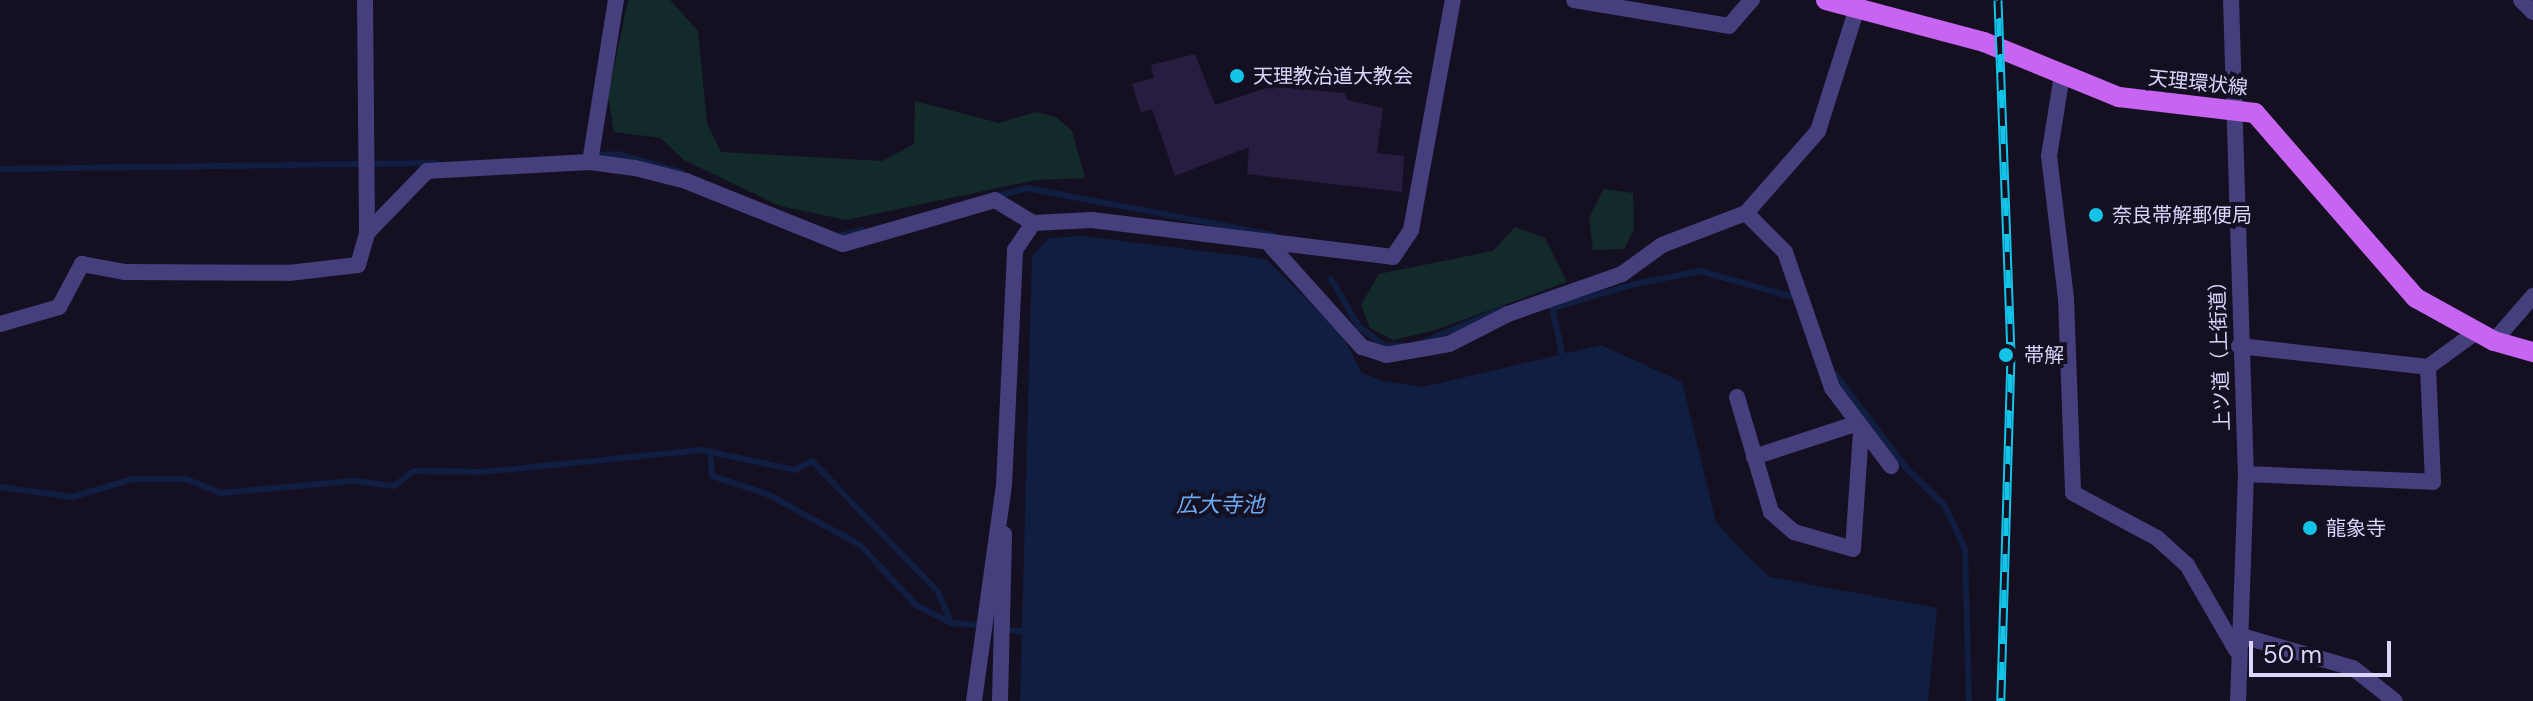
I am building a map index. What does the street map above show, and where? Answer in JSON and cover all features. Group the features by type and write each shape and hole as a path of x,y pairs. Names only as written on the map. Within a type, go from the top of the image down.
{"main road":[{"name":"天理環状線","path":"1826,0 1856,11 1984,42 2062,75 2147,103 2233,108 2274,127 2416,298 2485,336 2533,352"}],"street":[{"path":"0,324 59,307 82,264 125,272 289,273 358,265 367,233 364,171 365,0"},
{"path":"590,153 616,0"},
{"path":"367,233 427,171 590,153 686,181 843,244 995,200 1033,223 1092,220 1271,246 1393,257 1411,230 1453,0"},
{"path":"1574,0 1729,26 1752,0"},
{"name":"上ツ道（上街道）","path":"2231,0 2239,346 2246,474 2238,701"},
{"path":"2521,0 2533,12"},
{"path":"1271,246 1362,347 1400,354 1449,344 1508,314 1622,274 1662,245 1746,213 1818,131 1856,11"},
{"path":"2062,75 2049,156 2066,299 2073,493 2157,538 2187,565 2238,654"},
{"path":"1746,213 1785,252 1797,282 1797,303 1858,429 1891,466"},
{"path":"1000,701 1004,485 1015,250 1033,223"},
{"path":"2239,346 2428,367 2485,336 2533,296"},
{"path":"2246,474 2433,482 2428,367"},
{"path":"1737,397 1771,512 1794,532 1853,549 1858,429"},
{"path":"1754,457 1858,429"},
{"path":"974,701 1004,485"},
{"path":"2238,635 2353,668 2395,701"}],"green space":[{"path":"628,0 670,0 698,31 707,123 721,152 882,161 914,144 915,101 999,123 1036,112 1056,117 1072,131 1085,178 1036,180 846,220 780,206 684,160 661,138 614,132 608,96"},
{"path":"1604,189 1633,193 1634,229 1624,249 1593,250 1589,218"},
{"path":"1515,227 1545,238 1567,282 1432,331 1393,340 1370,328 1361,305 1379,274 1493,251"}],"water":[{"name":"広大寺池","path":"1082,236 1266,259 1341,333 1362,373 1383,381 1423,387 1601,345 1682,382 1716,522 1770,577 1937,608 1928,701 1020,701 1032,256 1049,238"}],"building":[{"path":"1195,54 1215,105 1272,86 1345,93 1347,100 1383,108 1377,153 1404,156 1402,192 1247,174 1249,147 1175,176 1152,109 1141,112 1132,84 1154,78 1151,65"}],"waterway":[{"path":"595,155 618,154 681,172"},
{"path":"0,169 436,163"},
{"path":"994,197 1027,188 1273,235"},
{"path":"835,237 863,230"},
{"path":"1563,357 1552,308 1635,284 1700,271 1797,298"},
{"path":"1331,279 1359,327 1385,346 1403,345"},
{"path":"1426,341 1504,308"},
{"path":"1835,374 1906,468 1945,506 1965,549 1969,701"},
{"path":"0,487 72,497 133,479 186,479 221,493 354,481 394,486 414,471 482,472 702,450 795,470 812,461 938,592 951,623"},
{"path":"710,452 712,476 767,494 860,545 916,605 951,623 983,626"},
{"path":"1002,629 1027,632"}],"railway":[{"path":"1998,0 2011,356 2001,701"}],"place":[{"name":"天理教治道大教会","path":"1237,76"},
{"name":"奈良帯解郵便局","path":"2096,215"},
{"name":"帯解","path":"2006,355"},
{"name":"龍象寺","path":"2310,528"}]}
